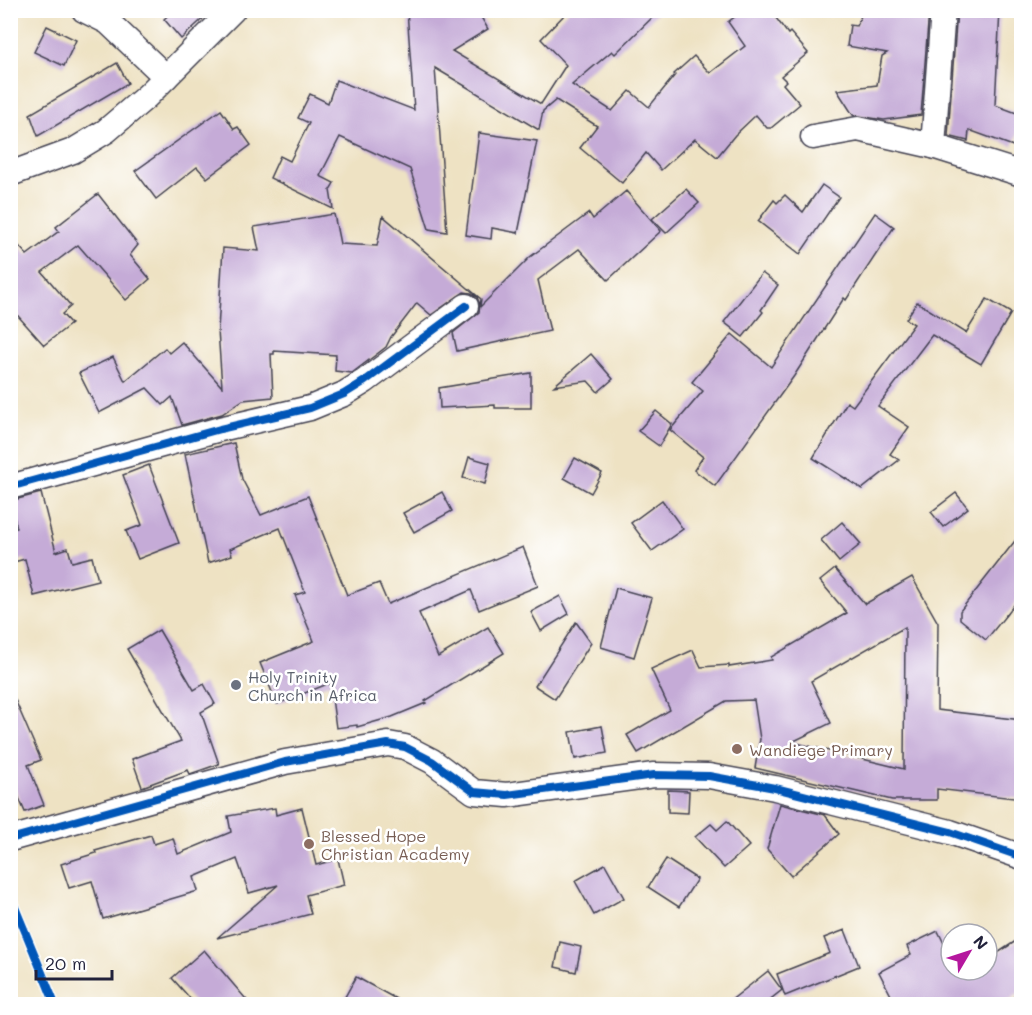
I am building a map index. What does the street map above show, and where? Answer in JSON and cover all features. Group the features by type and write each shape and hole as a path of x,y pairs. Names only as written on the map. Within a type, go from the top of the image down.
{"street":[{"path":"84,10 108,22 166,77"},
{"path":"10,174 73,151 98,136 135,106 233,10"},
{"path":"933,146 943,10"},
{"path":"813,137 858,129 933,146 1022,174"},
{"path":"10,487 220,429 310,408 344,394 365,381 466,306"},
{"path":"10,839 285,762 388,744 405,747 432,761 474,792 507,795 654,775 709,776 776,788 938,829 1022,856"}],"building":[{"path":"174,10 212,10 181,39 164,19"},
{"path":"407,10 477,10 488,29 452,51 541,104 566,65 541,39 569,10 660,10 615,54 612,51 572,85 612,111 630,91 649,107 674,74 694,56 710,73 745,46 728,22 744,10 770,10 788,34 790,32 808,53 781,76 786,81 783,84 800,104 771,128 767,128 756,115 717,157 695,139 661,170 646,153 622,183 580,148 597,126 556,100 543,111 539,130 435,68 447,232 429,229 410,169 340,137 320,176 334,183 330,190 333,209 270,178 280,156 290,161 309,123 298,118 310,94 328,103 336,80 414,110"},
{"path":"864,10 929,10 921,115 884,120 853,115 837,90 877,85 882,56 887,53 847,46 850,25 856,26"},
{"path":"957,10 1000,10 995,105 1022,115 1022,123 1013,146 969,130 968,141 948,136"},
{"path":"47,26 76,40 64,66 34,52"},
{"path":"117,63 128,83 38,136 30,114"},
{"path":"221,110 234,129 238,127 251,145 207,178 197,167 156,199 135,171"},
{"path":"479,133 537,141 518,233 492,228 491,239 466,235"},
{"path":"822,185 839,197 800,254 758,221 774,200 777,203 785,195 803,212"},
{"path":"686,189 699,203 666,233 652,219"},
{"path":"626,191 661,231 608,280 579,249 538,280 550,331 457,351 453,333 479,312 480,305 477,297 464,292 431,315 417,303 386,347 352,373 335,371 336,355 274,351 274,354 271,354 273,397 243,400 222,414 182,425 172,397 163,405 147,388 99,413 79,373 113,357 125,381 165,348 169,353 182,342 222,387 218,330 223,248 259,251 254,227 334,214 340,244 377,246 383,216 481,299 480,307 530,257 589,213 593,219"},
{"path":"98,194 138,245 130,255 150,279 126,300 78,245 42,272 71,306 62,314 71,324 44,345 10,307 10,236 27,255 59,231 56,227"},
{"path":"875,213 894,227 846,300 844,298 794,376 715,486 694,470 703,457 670,430 703,391 692,382 732,334 771,367"},
{"path":"762,273 778,285 761,310 763,312 743,337 724,322"},
{"path":"987,299 1011,313 981,364 932,335 878,406 909,427 890,454 899,460 862,489 813,458 847,402 853,406 914,324 906,319 917,302 966,333"},
{"path":"591,354 613,379 598,392 588,381 554,386"},
{"path":"531,373 531,408 495,408 495,405 440,408 439,388"},
{"path":"656,411 672,424 659,446 638,431"},
{"path":"234,443 242,479 261,515 308,496 347,595 379,583 388,604 523,547 538,586 479,610 471,590 419,613 438,657 488,627 504,653 425,701 426,703 392,717 357,727 357,725 336,728 330,683 277,704 260,663 314,641 295,595 305,592 280,528 230,549 232,555 208,563 185,454"},
{"path":"469,457 490,463 485,484 463,478"},
{"path":"575,458 602,473 591,493 564,478"},
{"path":"149,465 179,543 138,559 126,531 142,525 123,475"},
{"path":"442,492 452,511 414,532 403,513"},
{"path":"41,493 56,552 68,548 72,562 92,557 98,580 34,596 25,559 10,563 10,530 17,528 10,501"},
{"path":"956,493 968,508 943,527 931,512"},
{"path":"662,500 683,529 652,551 631,523"},
{"path":"842,522 861,544 839,562 821,540"},
{"path":"1022,532 1022,595 986,640 960,619 960,611"},
{"path":"835,569 865,604 912,577 938,623 937,710 1022,720 1022,799 937,789 937,800 892,800 755,768 760,739 754,700 726,701 638,753 627,735 670,710 651,669 693,650 701,667 729,665 729,667 772,660 771,657 847,613 820,581","holes":["905,627 904,769 792,742 831,723 811,681"]},
{"path":"616,588 652,598 634,657 601,647"},
{"path":"560,596 569,614 541,631 531,612"},
{"path":"576,622 591,643 555,699 535,686"},
{"path":"159,630 194,690 204,684 215,704 201,712 219,764 190,774 188,770 142,787 132,759 181,741 127,649"},
{"path":"10,688 41,760 28,765 44,805 25,812 10,777"},
{"path":"602,726 607,753 575,759 570,732"},
{"path":"668,790 689,791 688,813 668,812"},
{"path":"780,804 825,815 839,834 791,876 767,849"},
{"path":"275,808 276,815 302,808 316,865 338,859 344,885 306,895 311,914 217,938 278,885 249,893 237,859 194,877 198,891 103,919 92,881 69,888 61,864 96,853 95,851 151,835 154,844 173,838 178,854 231,832 228,816"},
{"path":"727,821 749,846 724,868 695,837 711,824 717,830"},
{"path":"666,859 697,879 679,907 648,887"},
{"path":"605,864 624,898 594,915 575,881"},
{"path":"845,930 859,966 785,996 777,974 830,953 824,938"},
{"path":"938,931 939,982 999,982 999,952 1022,937 1022,991 1003,1005 896,1005 879,972 911,955 907,946"},
{"path":"560,942 581,947 576,972 555,967"},
{"path":"204,950 251,1005 196,1005 172,978"},
{"path":"768,971 782,990 763,1005 725,1005"},
{"path":"356,977 407,1005 360,1005 345,997"}],"cycle path":[{"path":"10,487 220,429 310,408 344,394 365,381 466,306"},
{"path":"10,839 285,762 388,744 405,747 432,761 474,792 507,795 654,775 709,776 775,788 950,832 1022,857"},
{"path":"10,895 55,1004"}],"place":[{"name":"Holy Trinity Church in Africa","path":"236,685"},
{"name":"Wandiege Primary","path":"737,749"},
{"name":"Blessed Hope Christian Academy","path":"309,844"}]}
